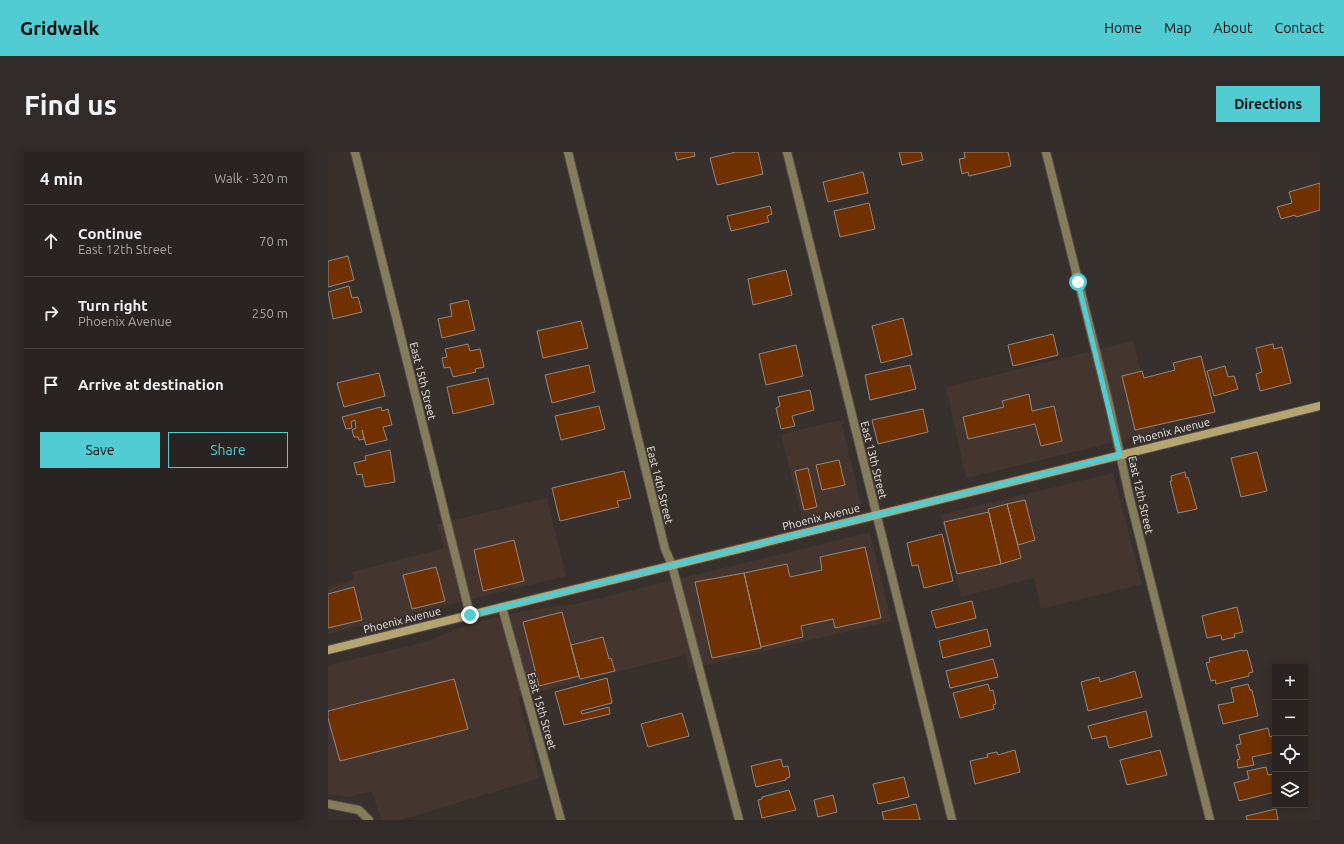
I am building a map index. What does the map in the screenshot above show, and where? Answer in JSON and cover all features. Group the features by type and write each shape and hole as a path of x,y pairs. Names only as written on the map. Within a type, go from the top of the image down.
{"street":[{"name":"East 15th Street","path":"355,152 470,615"},
{"name":"East 14th Street","path":"568,152 665,549 672,565 739,820"},
{"name":"East 13th Street","path":"787,152 952,820"},
{"name":"East 12th Street","path":"1046,152 1210,820"},
{"name":"Phoenix Avenue","path":"328,650 1320,406"},
{"name":"East 15th Street","path":"502,607 561,820"},
{"path":"328,804 359,810 369,820"}],"shaded area":[{"path":"1133,341 1156,432 966,478 946,387"},
{"path":"841,420 861,504 802,518 781,434"},
{"path":"1113,473 1142,584 1041,609 1034,578 961,597 940,515"},
{"path":"547,498 566,576 328,634 328,587 354,580 352,572 444,548 437,524"},
{"path":"870,532 891,621 689,669 685,655 518,697 540,778 401,820 381,820 372,791 349,797 328,794 328,665 422,643 476,622 528,610 576,604"}],"building":[{"path":"675,152 694,152 695,156 677,160"},
{"path":"736,152 758,152 763,174 717,185 710,158"},
{"path":"899,152 921,152 923,160 902,165"},
{"path":"964,152 1008,152 1011,166 969,176 968,172 962,174 959,159 965,158"},
{"path":"863,172 868,193 828,202 823,182"},
{"path":"1320,183 1320,210 1296,217 1295,215 1281,219 1277,207 1292,203 1289,192"},
{"path":"869,203 875,229 840,237 834,211"},
{"path":"770,206 772,214 767,216 769,222 731,231 727,216"},
{"path":"348,256 354,280 328,287 328,261"},
{"path":"786,270 792,295 753,305 748,279"},
{"path":"349,286 352,298 358,297 362,312 333,319 328,292"},
{"path":"468,300 475,330 442,338 438,319 452,316 450,304"},
{"path":"903,318 912,355 881,363 872,326"},
{"path":"581,321 588,348 543,358 537,331"},
{"path":"1053,334 1058,355 1013,366 1008,345"},
{"path":"468,344 470,351 480,349 484,367 475,369 476,372 453,377 450,367 444,368 442,358 447,357 445,349"},
{"path":"1273,344 1274,349 1282,347 1291,383 1260,391 1256,374 1262,372 1256,348"},
{"path":"796,345 803,376 766,385 759,354"},
{"path":"1201,356 1215,412 1135,430 1122,376 1142,371 1144,378 1175,370 1173,363"},
{"path":"589,365 595,392 552,403 545,375"},
{"path":"910,365 916,389 870,400 865,375"},
{"path":"1225,366 1228,377 1234,376 1238,389 1214,396 1207,371"},
{"path":"379,373 385,396 344,407 337,383"},
{"path":"488,378 494,404 453,414 447,387"},
{"path":"810,390 814,410 792,416 795,426 781,429 776,408 780,406 778,397"},
{"path":"1029,394 1032,411 1054,406 1062,441 1041,446 1035,424 968,439 963,417 1004,407 1002,401"},
{"path":"599,406 605,429 561,440 555,416"},
{"path":"381,407 382,411 388,409 392,425 383,427 387,440 366,445 362,430 364,439 359,440 358,437 354,437 352,430 356,428 355,420 351,422 352,428 346,429 342,417"},
{"path":"923,409 928,432 878,444 872,420"},
{"path":"390,450 395,482 365,487 362,474 357,475 354,463 366,460 365,456"},
{"path":"1257,452 1267,491 1241,497 1231,458"},
{"path":"839,460 845,485 822,490 816,465"},
{"path":"808,468 817,507 804,510 795,471"},
{"path":"624,471 631,498 617,501 619,507 560,521 552,488"},
{"path":"1185,472 1186,478 1188,477 1197,509 1178,513 1170,481 1172,481 1171,476"},
{"path":"1025,500 1035,540 1018,545 1007,504"},
{"path":"1007,504 1021,558 1001,564 988,509"},
{"path":"989,512 1001,564 957,574 944,522"},
{"path":"942,534 953,581 924,588 918,565 912,566 907,543"},
{"path":"514,540 524,581 483,591 474,550"},
{"path":"865,547 881,618 835,628 833,619 801,626 803,637 761,647 744,573 787,564 790,577 822,570 820,557"},
{"path":"436,567 445,601 412,609 403,575"},
{"path":"744,573 761,648 712,658 695,582"},
{"path":"354,587 362,620 328,628 328,594"},
{"path":"972,601 976,618 936,628 931,611"},
{"path":"1237,607 1243,632 1234,634 1235,637 1222,640 1221,635 1207,638 1202,616"},
{"path":"562,612 579,676 539,686 523,622"},
{"path":"987,629 991,646 943,658 939,641"},
{"path":"603,637 609,659 611,658 615,671 580,679 571,645"},
{"path":"1247,650 1253,672 1249,673 1249,676 1216,684 1215,680 1211,681 1206,663 1210,662 1209,658"},
{"path":"993,659 998,677 950,688 946,671"},
{"path":"1135,671 1142,697 1088,711 1081,682 1099,677 1100,682"},
{"path":"607,678 612,703 581,711 582,714 609,707 610,714 564,725 555,692"},
{"path":"454,679 468,729 340,761 328,718 328,711"},
{"path":"988,684 990,691 993,690 996,704 993,705 994,709 960,718 953,693"},
{"path":"1248,684 1250,690 1252,690 1258,716 1223,724 1218,705 1234,702 1231,688"},
{"path":"1146,711 1152,737 1109,748 1106,736 1092,739 1088,726"},
{"path":"682,713 689,736 648,747 641,724"},
{"path":"1268,728 1270,737 1272,737 1272,753 1252,757 1254,765 1238,768 1237,760 1240,759 1236,745 1241,744 1239,735"},
{"path":"1015,750 1020,772 975,784 970,761 988,757 987,754 997,752 998,755"},
{"path":"1160,750 1167,775 1127,785 1120,760"},
{"path":"781,759 783,767 788,766 790,777 786,778 786,780 756,787 751,766"},
{"path":"1266,767 1268,775 1272,774 1272,793 1239,801 1234,783 1249,779 1247,771"},
{"path":"904,777 909,797 878,804 873,784"},
{"path":"789,790 796,810 762,818 758,800 762,799 762,797"},
{"path":"833,795 837,812 818,817 814,800"},
{"path":"916,804 920,820 884,820 882,812"},
{"path":"1276,809 1278,820 1247,820 1246,816"}],"route":[{"path":"470,615 1120,455 1109,404 1078,282"}]}
